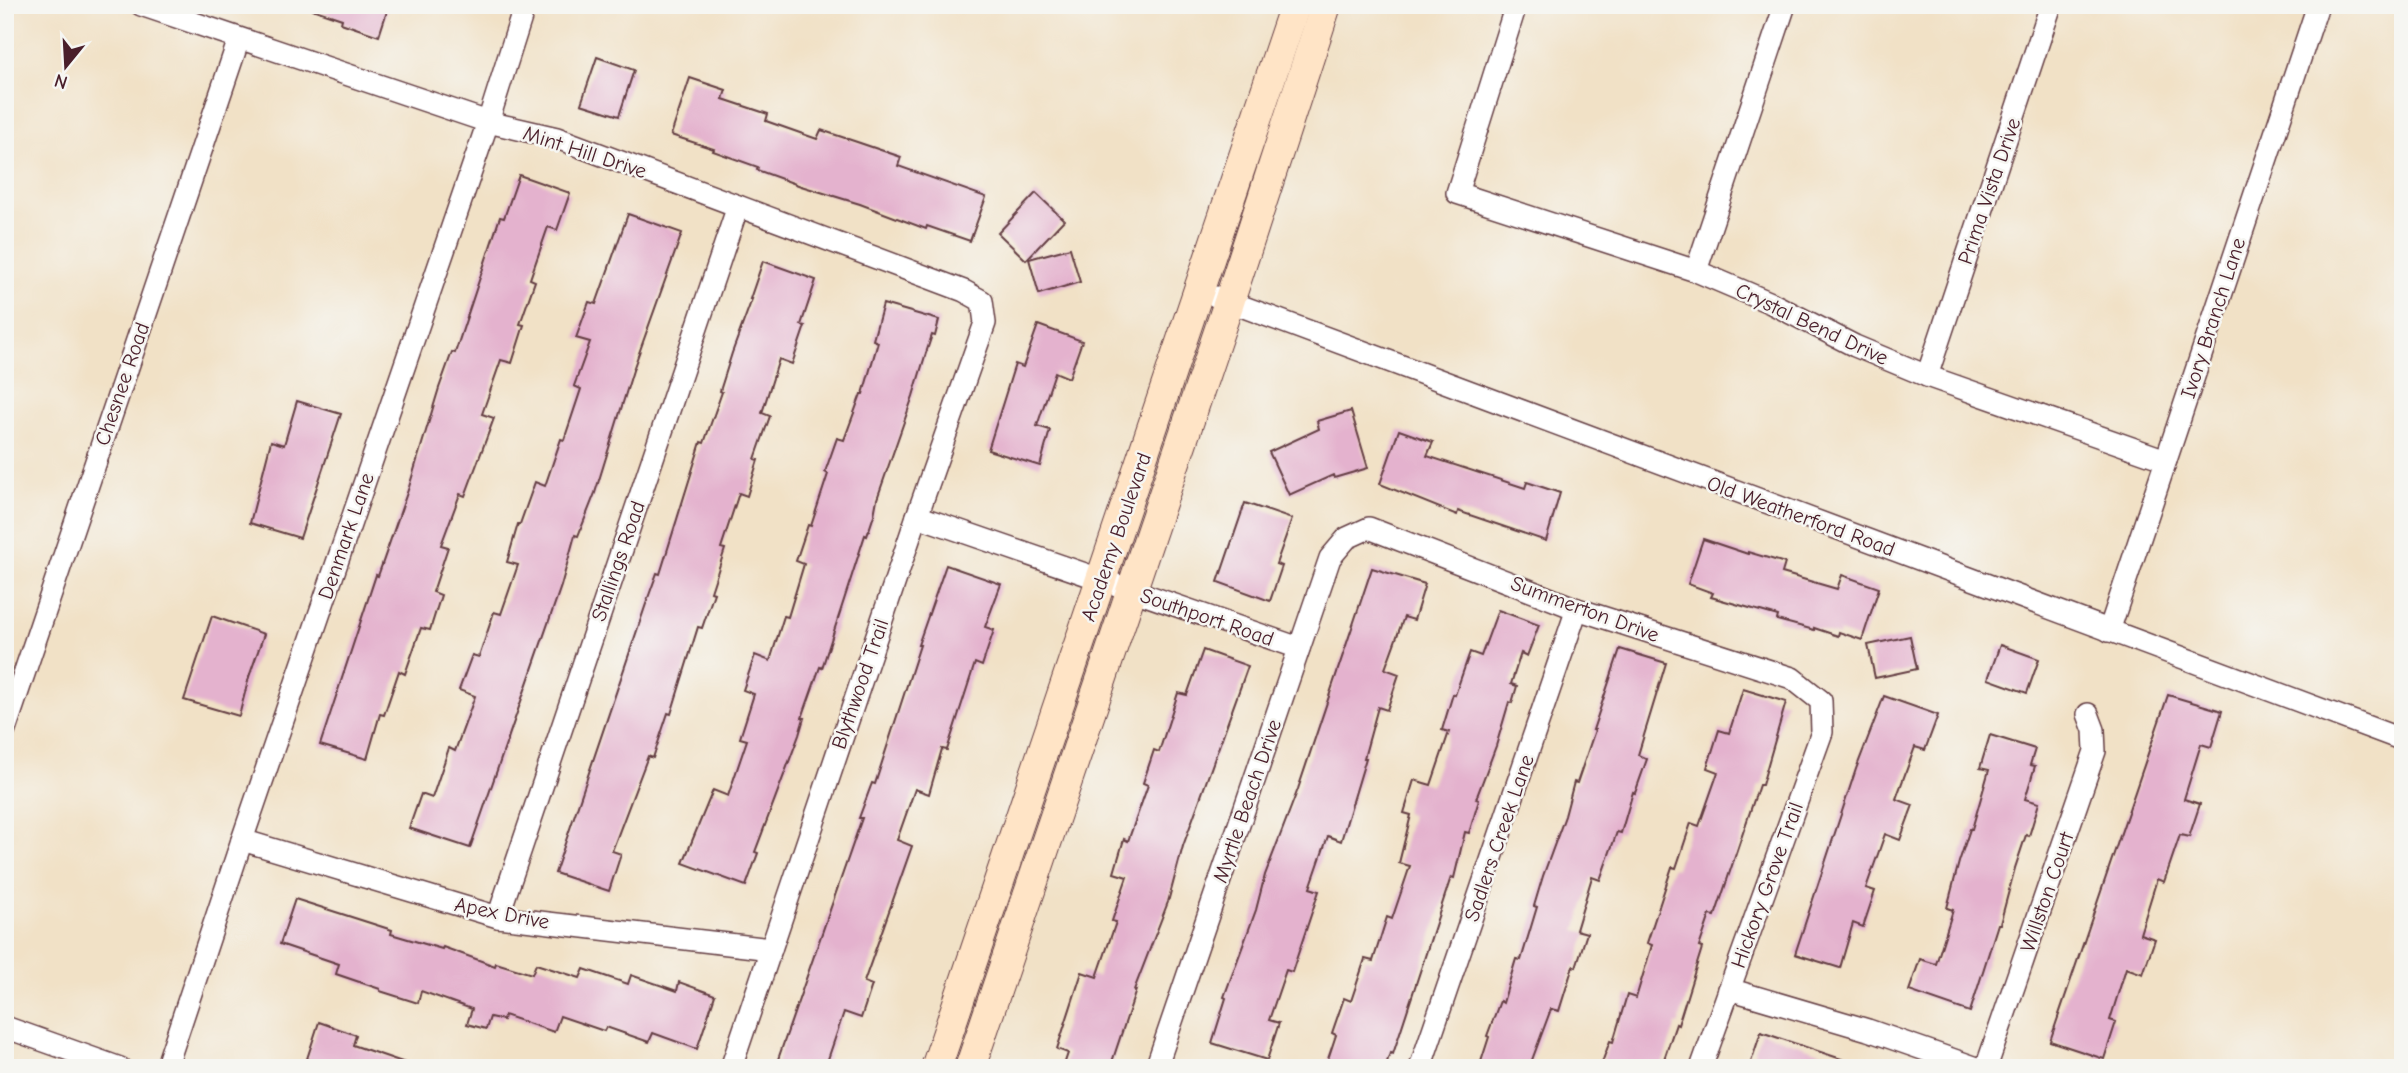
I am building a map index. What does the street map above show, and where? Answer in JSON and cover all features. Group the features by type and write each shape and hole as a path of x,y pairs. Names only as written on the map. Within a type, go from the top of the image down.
{"main road":[{"name":"Academy Boulevard","path":"936,1068 1294,5"},
{"name":"Academy Boulevard","path":"970,1068 1229,302 1326,5"}],"street":[{"name":"Mint Hill Drive","path":"141,5 488,122 557,138 964,291 982,301"},
{"name":"Denmark Lane","path":"166,1068 526,5"},
{"name":"Crystal Bend Drive","path":"1516,5 1457,192 1696,271 1771,303 1855,346 1927,376 2166,460"},
{"path":"1696,271 1786,5"},
{"name":"Prima Vista Drive","path":"1927,376 2051,5"},
{"name":"Ivory Branch Lane","path":"2109,631 2318,5"},
{"name":"Chesnee Road","path":"5,730 239,39"},
{"name":"Stallings Road","path":"498,917 738,206"},
{"name":"Old Weatherford Road","path":"1199,290 2403,740"},
{"name":"Blythwood Trail","path":"731,1068 985,323 982,301"},
{"name":"Southport Road","path":"917,516 1299,648"},
{"name":"Summerton Drive","path":"1347,538 1369,528 1577,609 1792,678 1821,701"},
{"name":"Myrtle Beach Drive","path":"1160,1067 1330,558 1347,538"},
{"name":"Sadlers Creek Lane","path":"1420,1068 1577,609"},
{"name":"Hickory Grove Trail","path":"1701,1068 1822,732 1821,701"},
{"name":"Willston Court","path":"1986,1068 2095,751 2094,730 2088,714"},
{"name":"Apex Drive","path":"242,840 498,917 771,949"},
{"path":"1729,989 1868,1030 1977,1068"},
{"path":"5,1027 120,1068"}],"building":[{"path":"312,5 389,5 379,36 341,23 342,19 312,9"},
{"path":"597,57 634,70 619,116 581,104"},
{"path":"690,78 726,90 723,99 768,114 766,121 817,139 821,130 901,157 898,166 986,197 970,241 927,226 926,229 860,204 801,186 757,170 758,167 713,151 714,149 671,135"},
{"path":"519,175 570,193 557,230 548,227 530,279 535,281 520,324 524,325 512,363 501,360 482,414 494,418 465,496 460,494 441,545 448,547 433,592 441,595 430,630 421,628 405,674 399,671 384,715 380,714 367,759 320,745 376,575 378,576 409,487 439,388 452,352 455,353 500,217 504,218"},
{"path":"1036,193 1064,220 1026,260 998,233"},
{"path":"628,214 682,233 634,367 595,493 578,536 575,535 561,586 470,848 409,828 421,794 432,798 449,748 455,751 475,696 459,690 472,655 479,657 494,612 501,614 518,565 507,562 518,524 535,482 545,486 561,439 564,440 581,389 574,386 590,342 576,338 589,302 596,304"},
{"path":"1070,248 1080,282 1039,294 1029,259"},
{"path":"763,261 816,280 801,325 805,326 792,364 779,359 762,413 770,416 755,459 758,460 747,496 739,493 721,548 725,549 702,628 698,627 671,714 668,713 653,758 648,756 612,851 621,854 609,891 555,873 648,598 657,573 660,574 701,442 704,443 722,392 720,391"},
{"path":"883,304 939,320 822,668 820,667 802,718 799,735 755,852 758,853 746,886 683,863 713,790 728,796 747,740 740,738 754,694 743,690 755,655 770,661 784,616 788,617 804,564 796,561 808,525 811,526 837,438 844,440 863,394 878,342 873,340"},
{"path":"1038,325 1082,341 1069,378 1055,372 1037,426 1050,430 1040,466 988,450 1015,364 1023,367"},
{"path":"297,401 341,414 300,538 250,523 271,441 284,445"},
{"path":"1351,411 1368,468 1334,478 1333,475 1289,495 1269,452 1319,429 1317,421"},
{"path":"1399,430 1433,442 1427,456 1525,488 1527,482 1560,493 1546,541 1458,511 1457,515 1380,484"},
{"path":"1245,503 1292,519 1276,564 1282,566 1270,601 1218,582"},
{"path":"1703,539 1785,563 1782,573 1837,589 1842,575 1879,588 1862,640 1839,632 1838,636 1777,620 1778,616 1711,597 1713,593 1688,584"},
{"path":"946,565 1001,584 985,627 994,630 982,666 975,663 947,750 942,749 929,794 915,789 897,840 912,846 864,982 872,985 861,1018 844,1012 825,1068 775,1068 862,818 859,818 872,783 875,784"},
{"path":"1372,568 1425,584 1414,620 1404,617 1385,669 1399,674 1387,710 1378,707 1341,841 1328,836 1310,888 1319,891 1292,972 1286,970 1269,1020 1279,1023 1267,1060 1212,1043 1226,998 1224,997 1256,910 1265,875 1298,789"},
{"path":"1498,610 1539,625 1527,656 1521,653 1511,684 1517,686 1512,703 1509,702 1476,799 1479,800 1469,833 1465,832 1454,878 1451,877 1393,1054 1390,1053 1385,1068 1325,1068 1336,1035 1332,1033 1344,998 1351,1001 1365,959 1373,961 1387,917 1392,919 1410,866 1399,863 1411,815 1404,813 1414,780 1431,785 1449,732 1442,730 1453,694 1455,695 1470,652 1481,656"},
{"path":"212,616 264,634 239,716 184,700"},
{"path":"1910,636 1917,669 1875,678 1868,645"},
{"path":"2000,645 2039,659 2027,693 1988,679"},
{"path":"1620,649 1666,663 1638,755 1647,759 1635,793 1633,792 1621,833 1617,832 1600,880 1592,877 1576,930 1587,933 1576,967 1573,966 1559,1011 1551,1009 1529,1068 1479,1068 1489,1037 1487,1036 1500,1001 1503,1003 1516,959 1521,960 1543,876 1565,816 1574,782 1577,783 1595,730"},
{"path":"1203,650 1248,666 1183,846 1168,902 1134,990 1110,1068 1063,1068 1068,1053 1057,1049 1082,972 1097,977 1116,922 1112,921 1127,877 1114,873 1124,839 1128,841 1148,785 1143,783 1154,750 1159,752 1178,693 1187,695"},
{"path":"1743,689 1786,702 1762,785 1759,785 1715,916 1710,915 1699,947 1702,948 1678,1025 1676,1024 1661,1068 1600,1068 1610,1041 1613,1042 1627,995 1636,998 1652,945 1647,943 1672,867 1676,868 1691,823 1699,826 1718,772 1707,768 1719,730 1729,733"},
{"path":"2168,695 2222,711 2211,747 2201,744 2184,799 2200,804 2189,837 2180,835 2164,882 2157,879 2140,934 2155,939 2143,974 2126,968 2110,1020 2116,1022 2104,1059 2050,1041"},
{"path":"1884,696 1938,715 1925,750 1915,747 1896,799 1913,805 1900,840 1885,834 1866,888 1875,891 1863,927 1853,923 1840,968 1795,954 1856,769"},
{"path":"1990,735 2035,749 2030,765 2035,766 2025,799 2039,803 2015,868 2000,924 1970,1012 1909,991 1920,959 1936,964 1953,910 1947,908 1959,862 1972,829 1989,770 1980,768"},
{"path":"295,899 392,930 391,934 442,949 443,947 495,966 496,963 532,974 536,964 580,978 584,969 628,984 631,975 677,991 679,982 715,995 697,1049 653,1033 649,1042 606,1027 604,1031 560,1016 554,1032 504,1015 503,1020 490,1017 486,1029 467,1024 472,1009 421,991 418,1003 380,991 336,974 339,964 280,944"},
{"path":"319,1022 356,1035 353,1045 411,1065 411,1068 304,1068"},
{"path":"1761,1032 1859,1065 1858,1068 1749,1068"}]}
